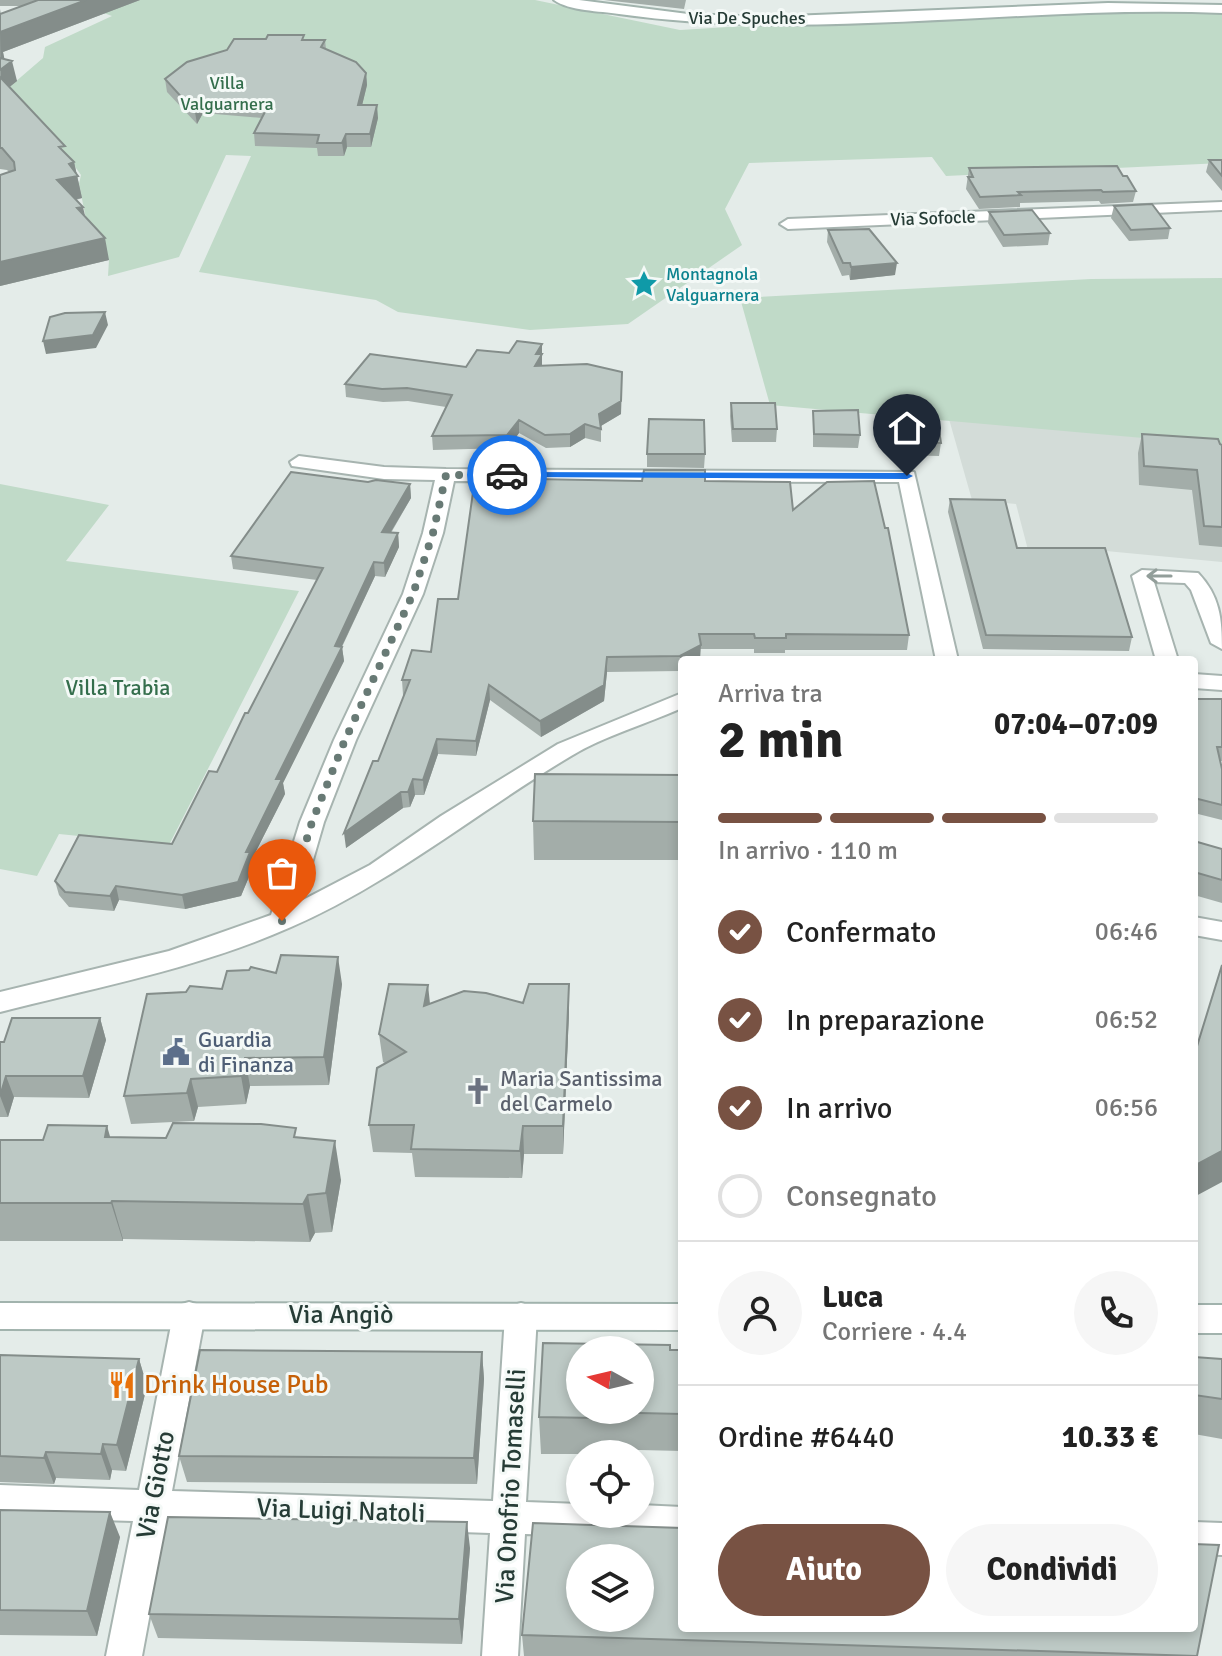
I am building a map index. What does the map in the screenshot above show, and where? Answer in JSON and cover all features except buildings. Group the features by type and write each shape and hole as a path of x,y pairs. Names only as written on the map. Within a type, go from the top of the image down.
{"street":[{"name":"Via De Spuches","path":"560,0 638,14 728,20 803,19 1109,0 1222,9"},
{"name":"Via Sofocle","path":"788,224 1222,206"},
{"path":"299,462 384,473 446,475 907,476 946,656"},
{"path":"282,921 312,822 345,740 413,594 433,533 446,475"},
{"path":"1166,656 1142,576 1191,577 1201,588 1222,643"},
{"path":"1198,681 1222,683"},
{"path":"0,1002 173,959 282,921 379,871 449,822 566,749 678,702"},
{"path":"1198,927 1222,931"},
{"name":"Via Giotto","path":"124,1656 189,1315"},
{"name":"Via Angiò","path":"0,1316 678,1317"},
{"name":"Via Onofrio Tomaselli","path":"500,1656 521,1316"},
{"path":"1198,1319 1222,1319"},
{"name":"Via Luigi Natoli","path":"0,1501 678,1523"},
{"path":"1198,1538 1222,1539"}],"shaded area":[{"path":"949,419 1222,445 1222,562 1106,551 1028,550 1016,504 972,500"}],"green space":[{"name":"Villa Valguarnera","path":"91,0 535,0 680,30 1041,7 1222,13 1222,163 946,176 932,157 749,163 725,209 742,245 628,324 530,330 398,312 376,300 199,272 251,156 226,155 179,257 108,276 109,260 88,229 79,184 81,175 42,121 33,122 7,89 43,58 45,47 112,16 79,4"},
{"path":"1222,278 1222,445 770,405 740,298 1091,279"},
{"name":"Villa Trabia","path":"0,484 109,505 66,561 299,591 169,845 59,834 37,876 0,869"}],"way so far":[{"path":"282,921 312,822 345,740 413,594 433,533 446,475 507,475"}],"place":[{"name":"Montagnola Valguarnera","path":"644,284"},
{"name":"Guardia di Finanza","path":"176,1052"},
{"name":"Maria Santissima del Carmelo","path":"478,1091"},
{"name":"Drink House Pub","path":"122,1385"}],"route":[{"path":"507,475 907,476"}]}
